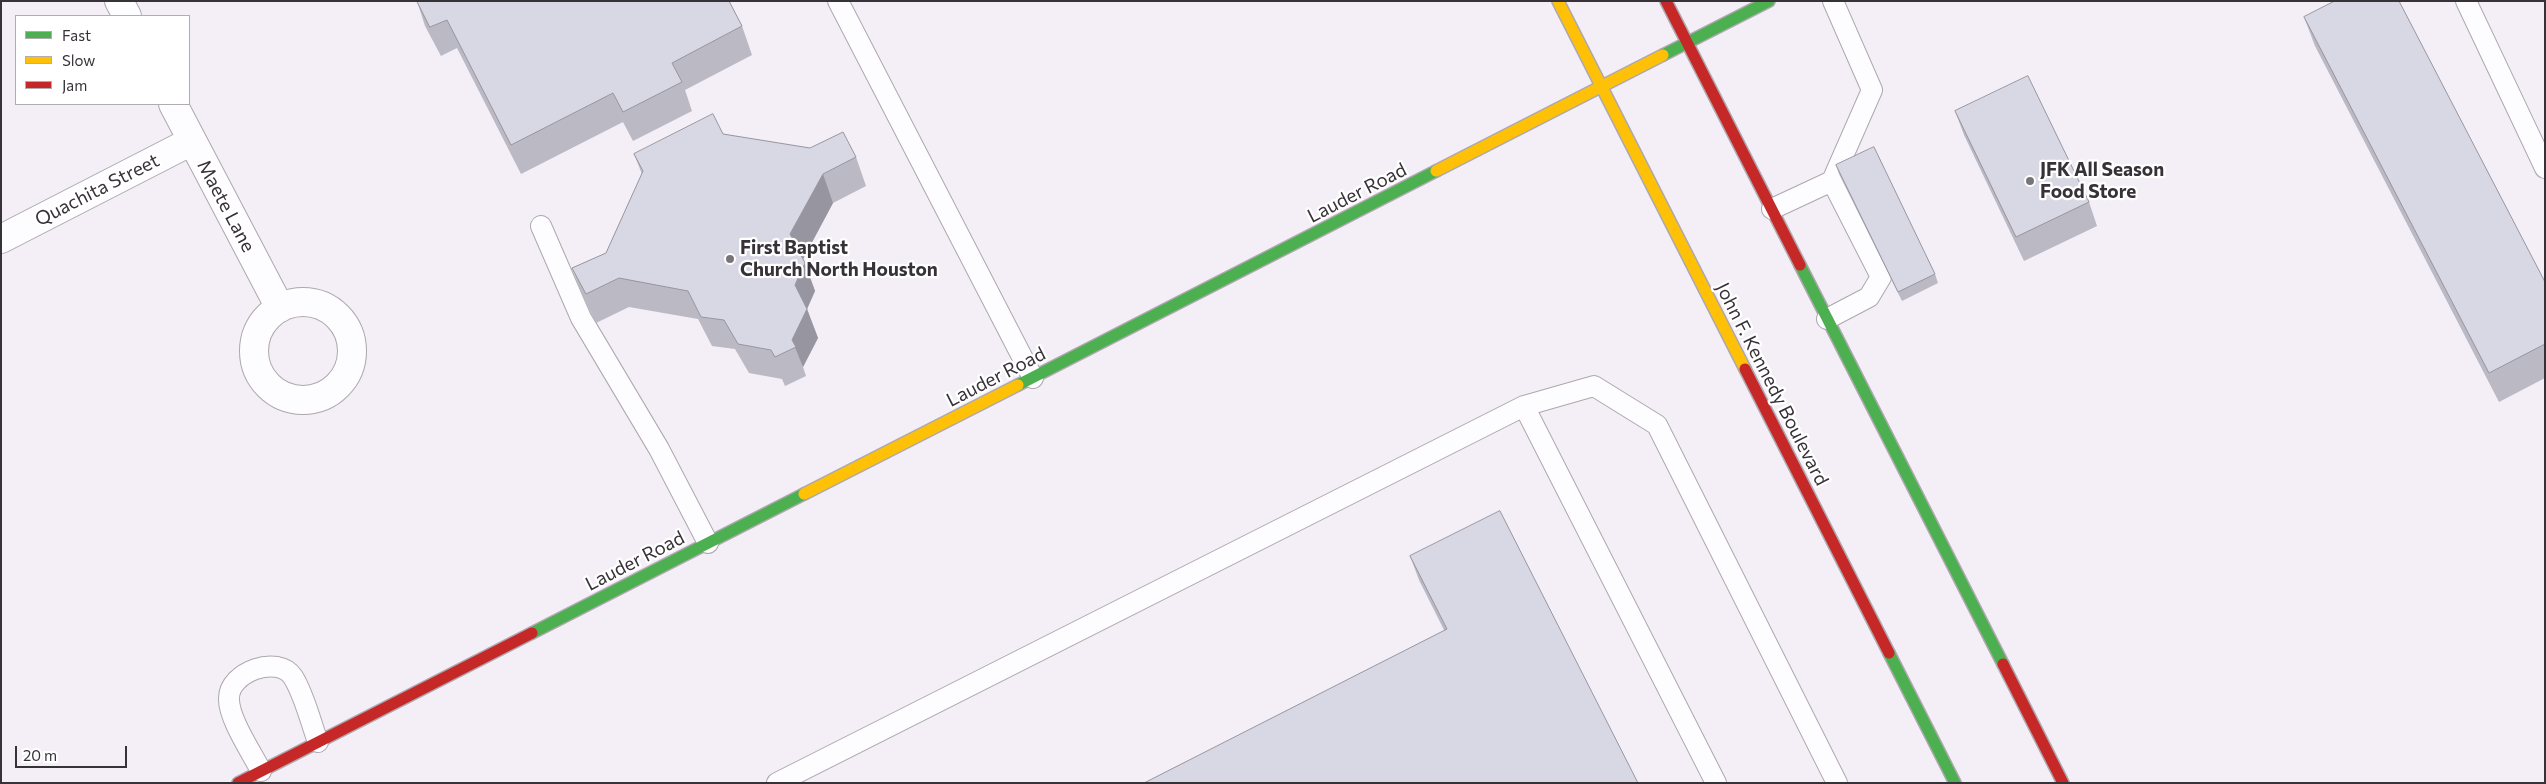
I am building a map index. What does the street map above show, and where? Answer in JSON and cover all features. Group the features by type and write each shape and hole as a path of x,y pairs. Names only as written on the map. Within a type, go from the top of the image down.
{"main road":[{"name":"John F. Kennedy Boulevard","path":"1558,1 1955,783"},
{"path":"1666,1 2062,783"},
{"name":"Lauder Road","path":"238,783 1602,88 1687,42 1769,1"}],"street":[{"path":"119,1 126,15"},
{"name":"Maete Lane","path":"174,105 280,308"},
{"name":"Quachita Street","path":"1,239 192,141"}],"lane":[{"path":"838,1 1033,378"},
{"path":"1772,209 1832,181 1872,90 1833,1"},
{"path":"2466,1 2545,168"},
{"path":"1827,319 1869,297 1881,277 1832,181"},
{"path":"541,226 581,318 659,449 708,543"},
{"path":"777,783 1524,406 1594,386 1657,425 1837,783"},
{"path":"1524,406 1716,783"},
{"path":"261,771 230,708 228,696 234,681 259,667 281,668 293,676 318,742"}],"building":[{"path":"417,1 729,1 742,26 672,63 682,82 623,112 613,93 511,145 447,20 430,27"},
{"path":"2335,1 2399,1 2545,282 2545,344 2489,373 2304,17"},
{"name":"JFK All Season Food Store","path":"2028,76 2089,202 2016,237 1955,111"},
{"path":"713,114 723,134 810,148 843,132 856,157 823,174 790,234 805,263 795,285 807,309 792,340 796,347 775,357 771,350 738,344 724,320 701,317 688,291 619,278 586,294 572,268 606,253 643,171 634,154"},
{"path":"1874,147 1935,274 1898,292 1836,165"},
{"path":"1500,511 1638,783 1144,783 1447,629 1410,556"}],"traffic: fast":[{"path":"1663,55 1769,1"},
{"path":"1018,385 1436,171"},
{"path":"1800,265 2003,664"},
{"path":"532,633 804,494"},
{"path":"1889,653 1955,783"}],"traffic: slow":[{"path":"1558,1 1745,369"},
{"path":"1436,171 1663,55"},
{"path":"804,494 1018,385"}],"traffic: jam":[{"path":"1666,1 1800,265"},
{"path":"1745,369 1889,653"},
{"path":"238,783 532,633"},
{"path":"2003,664 2063,783"}],"place":[{"name":"JFK All Season Food Store","path":"2030,181"},
{"name":"First Baptist Church North Houston","path":"730,259"}]}
